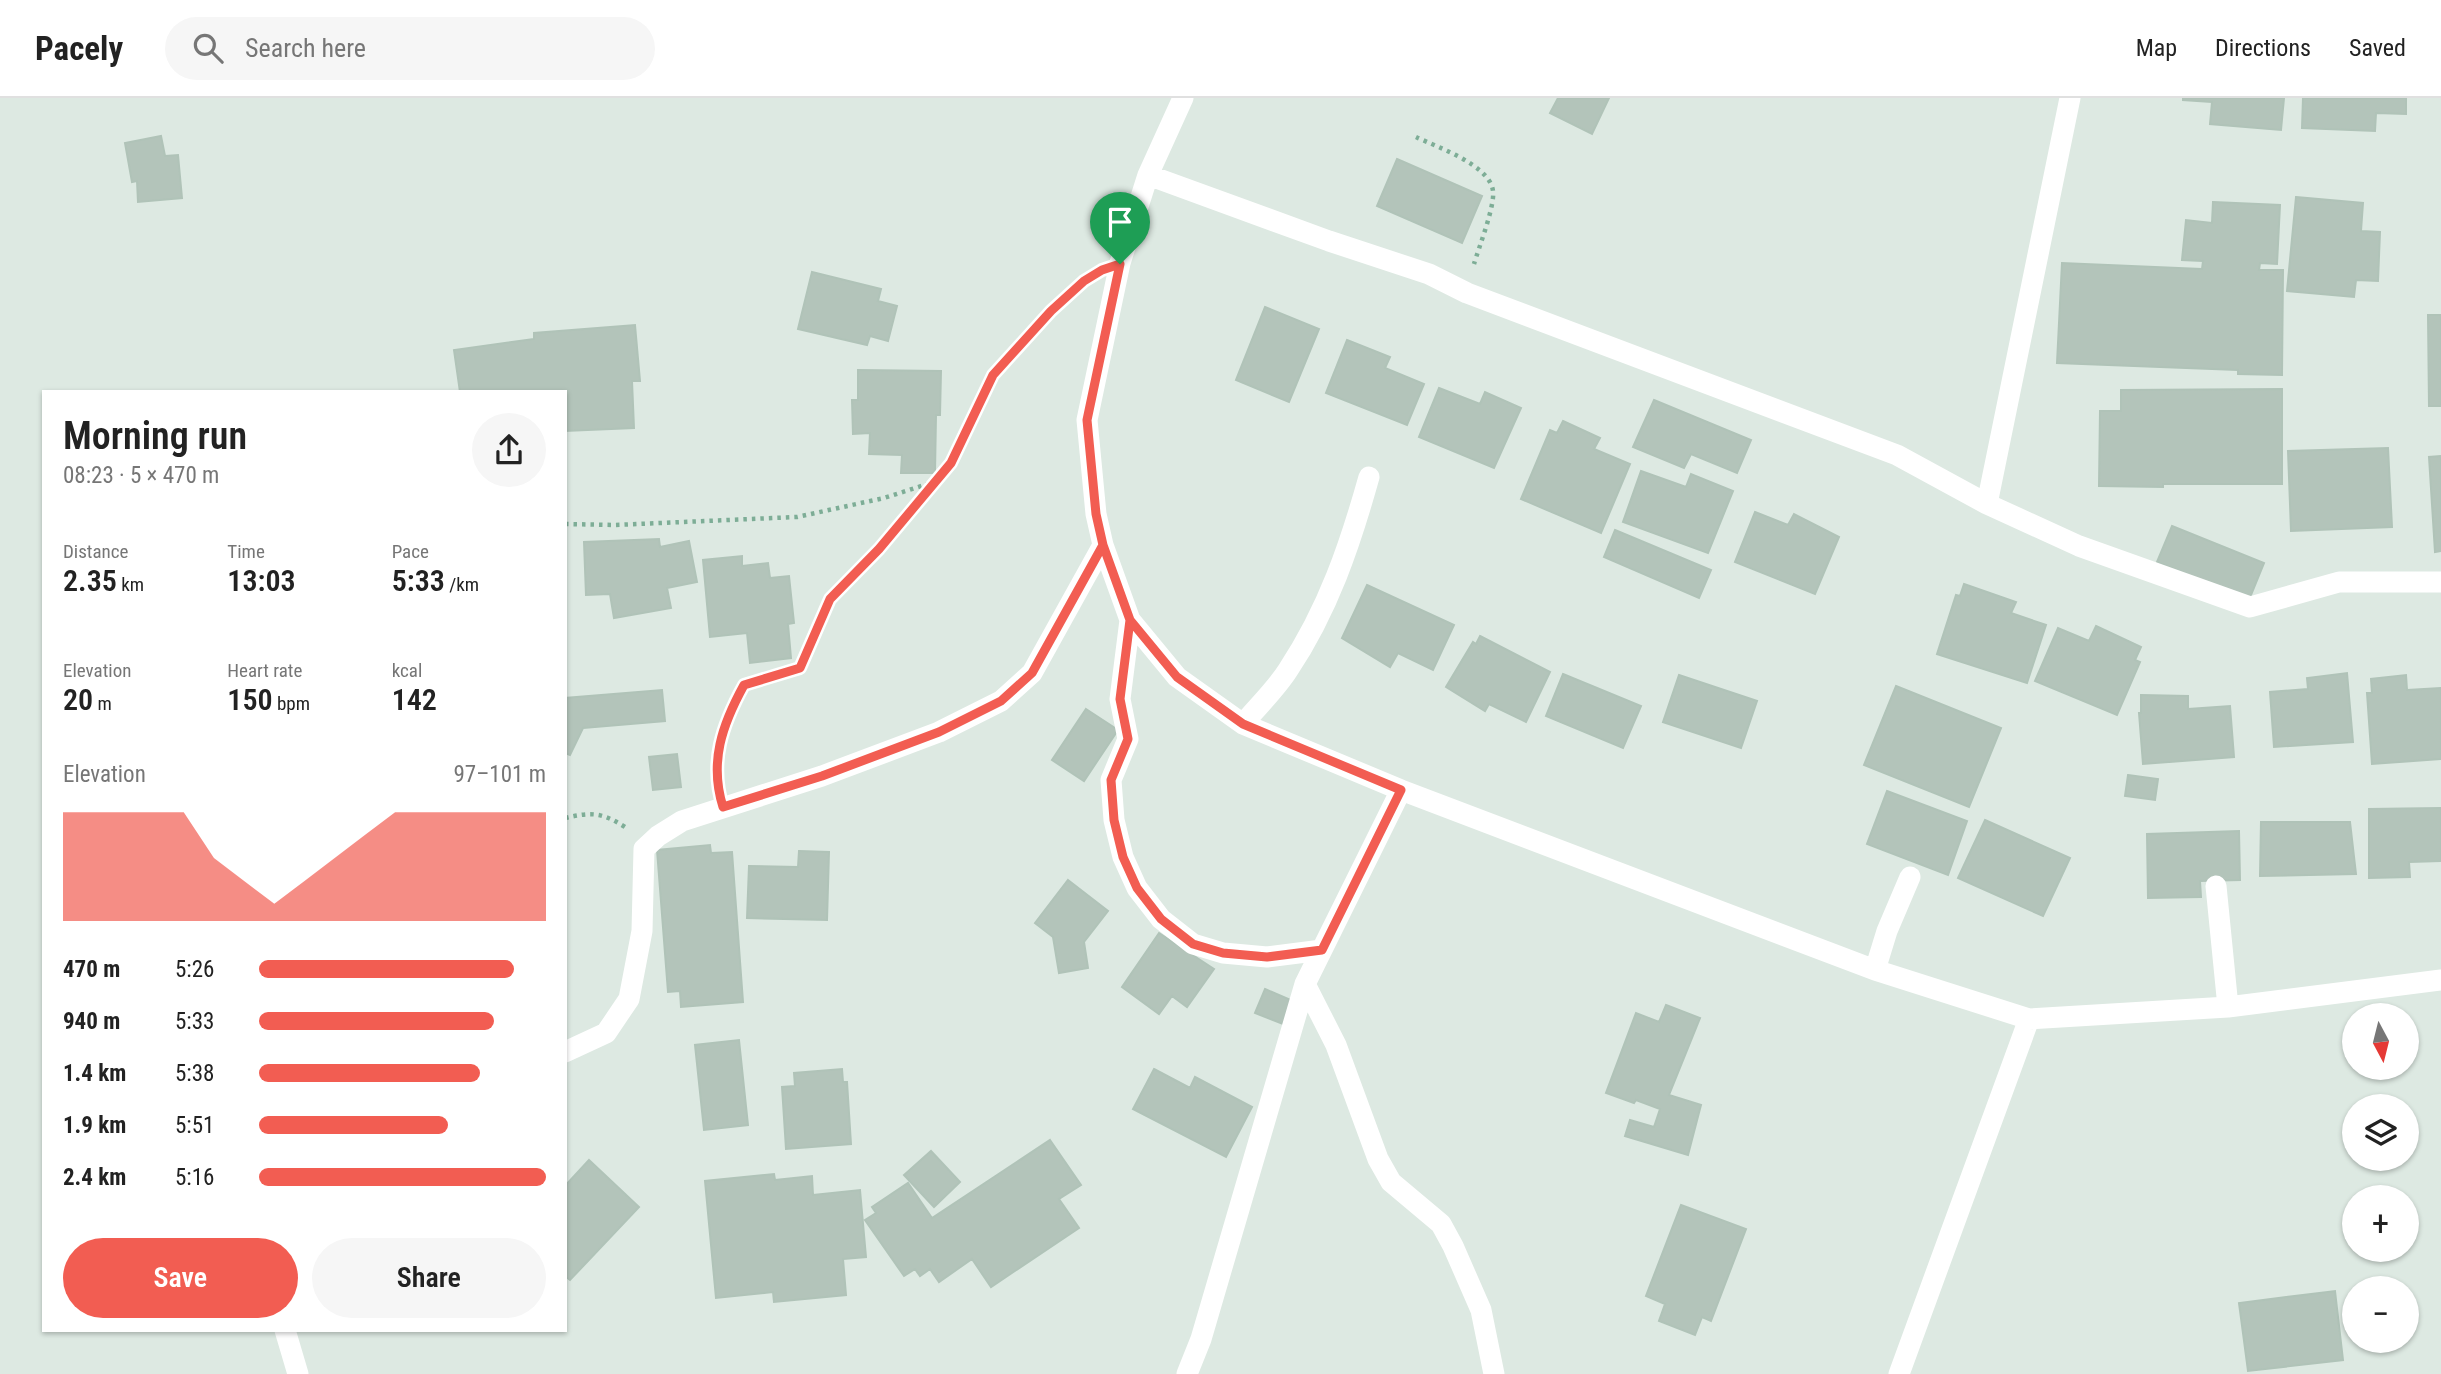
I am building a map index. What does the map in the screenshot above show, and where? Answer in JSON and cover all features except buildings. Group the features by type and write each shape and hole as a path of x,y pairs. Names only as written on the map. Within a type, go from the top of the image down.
{"street":[{"path":"1183,98 1148,175 1120,264 1087,420 1096,514 1103,545 1130,620 1177,677 1243,724 1401,790 1875,970 2029,1019 2228,1007 2441,979"},
{"path":"1987,504 2070,98"},
{"path":"1148,175 1329,241 1429,274 1467,293 1897,456 1987,504 2079,546 2250,607 2339,582 2441,582"},
{"path":"1243,724 1288,671 1327,603 1349,547 1369,477"},
{"path":"567,1051 606,1033 629,999 642,931 644,849 658,836 682,821 822,776 939,732 1001,701 1032,673 1103,545"},
{"path":"1130,620 1120,699 1128,739 1111,780 1123,857 1137,888 1161,919 1193,944 1223,953 1267,957 1322,950"},
{"path":"1187,1374 1200,1339 1305,984 1401,790"},
{"path":"1875,970 1887,931 1910,877"},
{"path":"2216,886 2228,1007"},
{"path":"1305,984 1336,1045 1378,1159 1391,1182 1441,1224 1453,1246 1481,1310 1494,1374"},
{"path":"1899,1374 2029,1019"},
{"path":"286,1332 298,1374"}],"path":[{"path":"1416,137 1472,164 1487,176 1493,190 1492,204 1467,293"},
{"path":"723,807 715,770 727,714 744,685 800,668 830,599 879,549 951,463 993,375 1051,311 1084,281 1102,270 1120,264"},
{"path":"567,524 614,525 797,517 884,498 937,481"},
{"path":"567,818 586,813 600,814 629,830 644,849"}],"route":[{"path":"1120,264 1087,420 1096,514 1103,545 1130,620 1120,699 1128,739 1111,780 1114,820 1123,857 1137,888 1161,919 1193,944 1223,953 1267,957 1322,950 1401,790 1243,724 1177,677 1130,620 1103,545 1032,673 1001,701 939,732 822,776 723,807 718,793 715,770 727,714 744,685 800,668 830,599 879,549 951,463 993,375 1051,311 1084,281 1102,270 1120,264"}]}
